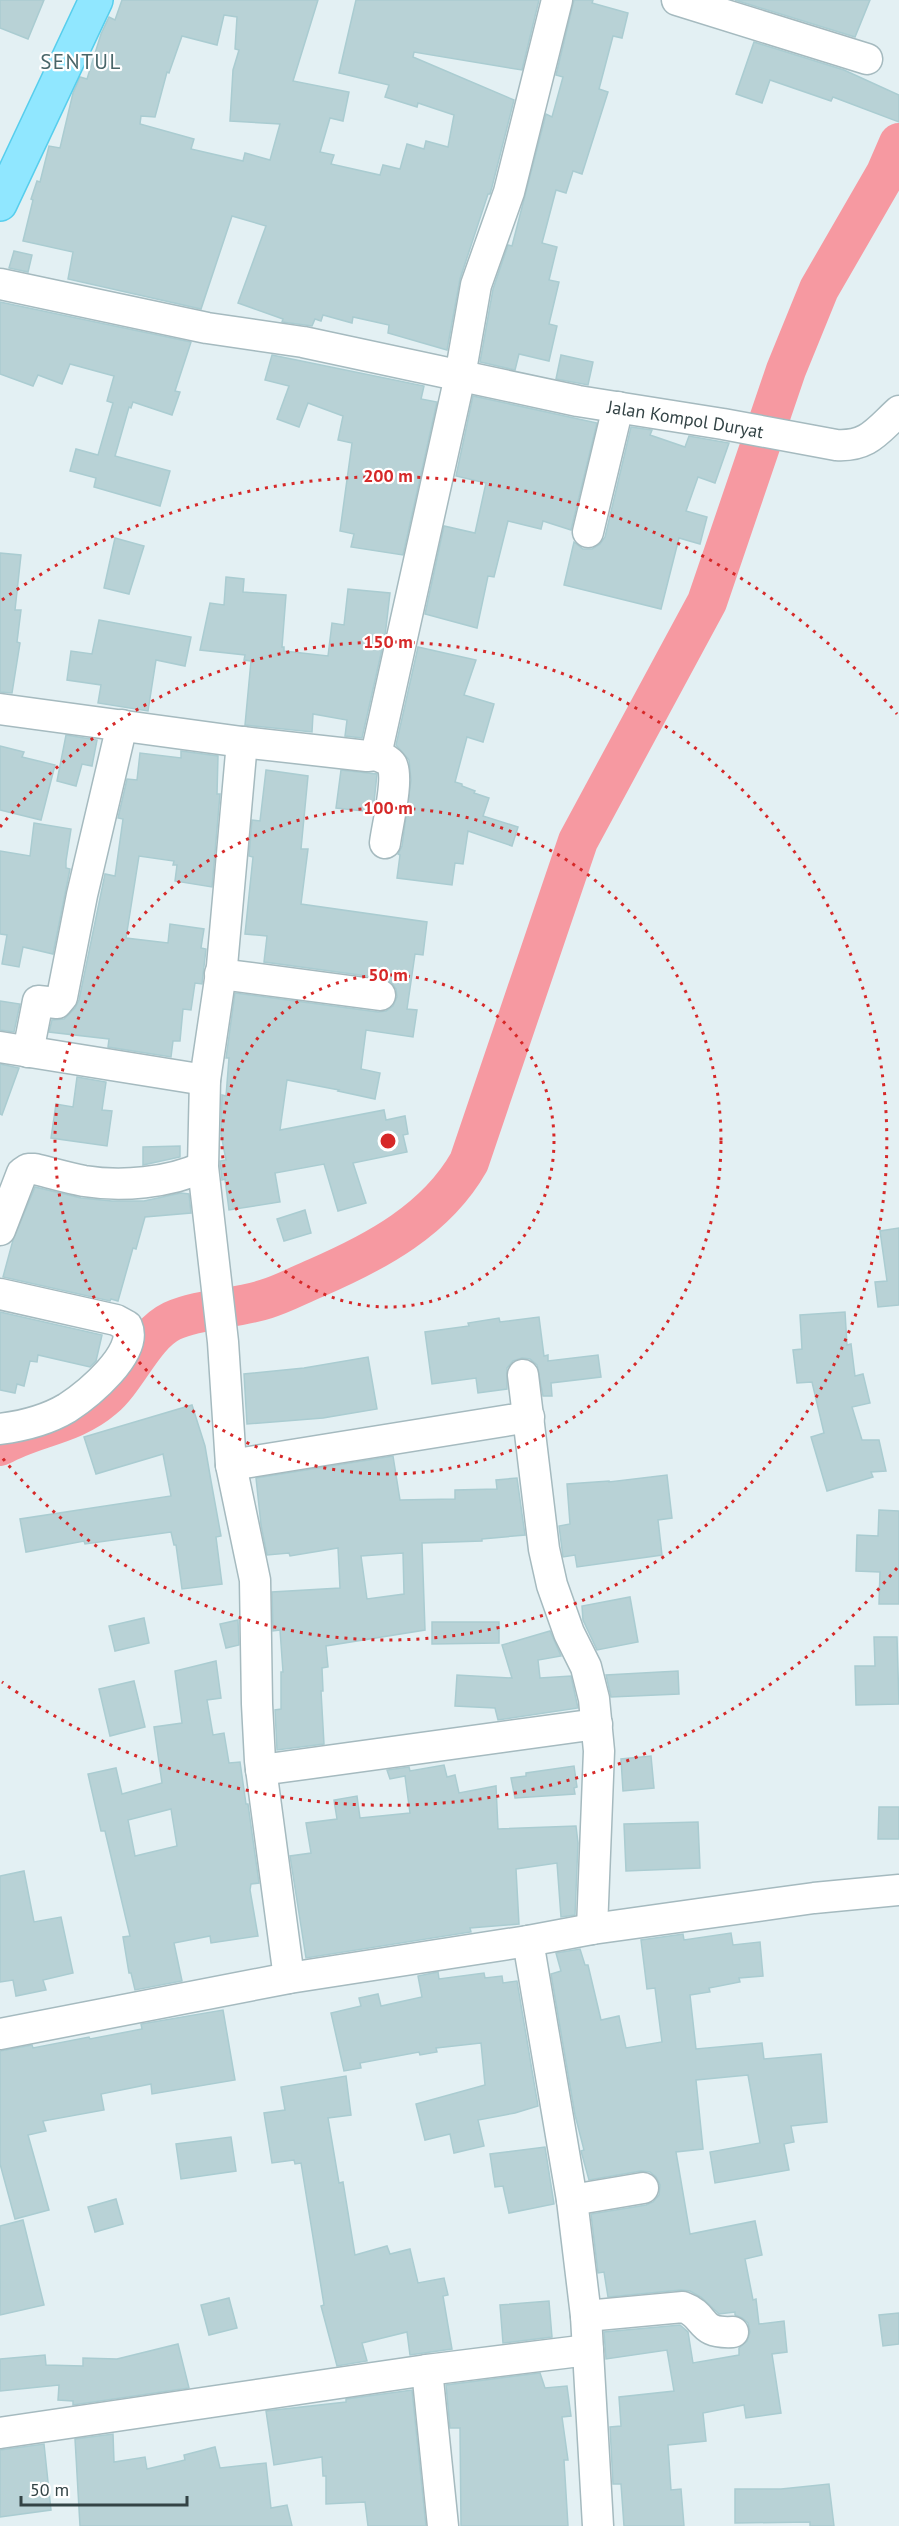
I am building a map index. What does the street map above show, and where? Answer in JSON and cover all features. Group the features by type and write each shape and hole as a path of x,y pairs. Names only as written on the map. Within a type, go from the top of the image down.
{"main road":[{"path":"0,204 96,0"}],"street":[{"path":"376,755 460,376 476,285 509,192 557,0"},
{"path":"677,0 867,59"},
{"name":"Jalan Kompol Duryat","path":"0,284 207,328 303,342 618,407 836,445 854,446 899,411"},
{"path":"588,532 618,407"},
{"path":"0,709 242,742 367,756 376,755 389,762 393,768 393,785 385,843"},
{"path":"122,725 82,895 62,997 57,1003 38,1001 14,1049 205,1080"},
{"path":"242,742 220,974 205,1080 203,1167 223,1342 231,1465 255,1580 257,1704 261,1770 289,1978"},
{"path":"220,974 380,995"},
{"path":"0,1230 22,1173 28,1169 85,1181 126,1183 173,1176 203,1167"},
{"path":"0,1294 116,1320 127,1326 130,1336 125,1351 108,1374 66,1408 21,1426 0,1430"},
{"path":"524,1375 544,1549 569,1633 586,1667 597,1724 599,1751 592,1929"},
{"path":"231,1465 529,1417"},
{"path":"261,1770 597,1724"},
{"path":"0,2034 289,1978 592,1929 814,1898 899,1890"},
{"path":"528,1941 572,2200 586,2316 598,2526"},
{"path":"572,2200 643,2188"},
{"path":"586,2316 684,2307 693,2311 702,2323 716,2332 733,2331"},
{"path":"0,2433 427,2370 588,2350"},
{"path":"427,2370 443,2526"}],"building":[{"path":"0,0 44,0 28,39 0,28"},
{"path":"122,0 318,0 293,81 349,92 343,121 330,118 320,152 334,155 331,164 380,175 383,165 400,169 407,144 424,149 426,141 448,147 454,115 418,103 417,107 385,97 389,85 339,73 356,0 539,0 522,70 414,52 413,57 514,100 490,194 488,194 460,279 447,350 388,333 389,325 353,317 352,323 323,315 321,321 315,319 312,326 282,322 283,319 238,303 266,226 232,216 201,309 68,279 73,252 23,241 33,200 31,199 37,181 40,182 49,146 60,148 73,93 80,77 87,79 101,34 109,17 115,20","holes":["224,15 237,17 235,49 239,50 233,70 230,121 280,124 270,160 245,153 243,161 191,149 194,139 140,124 141,116 155,117 167,72 169,73 182,36 217,45"]},
{"path":"574,0 593,0 592,3 628,13 622,38 613,36 599,89 608,92 582,174 573,171 566,193 556,190 542,243 557,247 549,280 559,282 549,324 557,326 549,361 519,354 515,370 480,362 493,289 508,245 512,246 546,114 552,117 563,77 556,75"},
{"path":"735,0 870,0 855,37"},
{"path":"754,42 844,70 899,95 899,122 833,97 831,101 770,80 762,103 736,94"},
{"path":"14,251 32,255 28,272 9,268"},
{"path":"0,302 191,342 175,391 180,392 172,415 133,402 131,408 129,407 115,456 170,471 160,506 94,487 96,478 70,471 76,449 98,455 113,403 107,401 114,376 70,364 62,384 38,375 33,386 0,374"},
{"path":"272,355 424,386 421,399 437,402 403,555 351,547 354,534 340,531 352,443 338,440 343,416 308,403 299,427 277,419 289,386 265,380"},
{"path":"561,355 593,362 588,385 556,379"},
{"path":"473,396 597,423 571,530 543,521 541,529 508,521 494,577 488,576 477,628 425,614 444,526 475,533 486,483 456,476"},
{"path":"631,427 652,430 650,435 685,447 689,436 729,443 715,483 698,477 686,511 707,517 700,544 679,538 661,609 564,585 574,542 583,549 592,549 605,537"},
{"path":"115,538 144,546 129,594 104,588"},
{"path":"0,553 21,555 15,610 21,610 17,642 20,643 12,693 0,692"},
{"path":"226,577 244,579 243,592 286,595 282,647 284,651 328,656 332,623 344,625 348,589 390,593 385,636 362,738 345,736 347,720 313,714 312,732 245,725 251,661 244,660 245,655 200,650 210,603 224,605"},
{"path":"99,620 191,637 185,666 156,660 148,711 98,703 101,685 67,680 71,651 92,654"},
{"path":"418,647 476,660 464,695 494,704 483,742 467,737 455,782 475,791 474,793 489,798 483,816 518,827 512,846 468,831 463,864 455,863 452,885 397,878 400,855 398,854 402,846 411,780 409,760 396,745"},
{"path":"66,735 97,740 92,766 82,764 76,786 57,781"},
{"path":"0,746 24,752 22,757 55,765 41,820 0,810"},
{"path":"181,751 218,756 217,794 220,794 212,887 175,881 177,865 173,865 174,861 139,856 126,938 168,943 170,924 204,929 201,948 206,949 202,984 195,983 191,1010 183,1009 180,1041 173,1041 171,1057 108,1047 109,1039 49,1032 52,1020 64,1019 75,1008 79,1000 105,874 115,876 123,819 118,818 127,779 137,780 140,753 181,758"},
{"path":"266,770 308,776 301,849 308,849 301,904 427,922 423,955 415,954 407,1009 417,1010 413,1037 366,1030 361,1069 380,1073 375,1099 287,1080 280,1130 384,1110 386,1120 405,1116 408,1134 403,1135 407,1152 353,1163 366,1203 338,1211 324,1164 275,1173 280,1202 229,1210 225,1179 222,1180 220,1161 226,1160 221,1134 222,1095 226,1096 229,1058 226,1058 235,993 378,1012 386,1011 393,1006 397,997 396,989 391,982 382,978 264,962 267,936 245,934 253,857 249,856 252,820 260,821"},
{"path":"341,770 377,774 373,812 336,808"},
{"path":"34,823 71,829 66,861 66,868 70,869 53,954 23,947 19,967 2,964 7,935 0,934 0,851 30,856"},
{"path":"0,1001 20,1004 14,1032 0,1030"},
{"path":"0,1064 19,1068 2,1115 0,1114"},
{"path":"77,1077 106,1082 102,1110 112,1111 107,1146 51,1138 56,1104 73,1107"},
{"path":"180,1146 180,1157 143,1165 143,1147"},
{"path":"35,1187 81,1198 112,1201 144,1201 181,1193 189,1194 191,1213 145,1217 136,1249 133,1248 118,1301 111,1299 110,1301 3,1277 13,1240"},
{"path":"305,1210 311,1233 284,1241 277,1219"},
{"path":"899,1228 899,1305 878,1307 875,1282 887,1281 880,1231"},
{"path":"0,1312 102,1335 96,1361 90,1367 38,1355 37,1362 30,1361 24,1386 17,1384 15,1393 0,1390"},
{"path":"845,1312 847,1345 851,1344 855,1376 863,1374 870,1403 852,1407 862,1440 879,1440 886,1471 871,1472 873,1477 827,1491 811,1437 824,1433 812,1382 797,1383 793,1350 802,1349 800,1315"},
{"path":"539,1317 544,1356 548,1355 548,1361 598,1355 601,1377 551,1383 552,1396 543,1396 537,1365 530,1359 522,1358 513,1361 507,1368 507,1389 478,1393 476,1378 432,1384 425,1332 469,1326 468,1323 499,1318 500,1322"},
{"path":"368,1357 377,1409 323,1418 247,1424 244,1374 304,1368"},
{"path":"192,1405 205,1446 221,1536 216,1537 222,1584 182,1589 176,1545 174,1545 171,1532 85,1544 84,1541 26,1552 20,1519 171,1496 163,1454 96,1474 84,1437"},
{"path":"393,1456 400,1500 455,1499 455,1490 497,1489 496,1480 517,1478 525,1535 482,1539 482,1541 422,1543 425,1630 326,1646 328,1667 322,1668 323,1691 321,1691 324,1744 277,1750 275,1710 281,1709 281,1672 283,1672 280,1630 273,1631 272,1592 340,1588 338,1548 290,1556 289,1553 267,1555 256,1478","holes":["403,1553 404,1594 367,1599 361,1556"]},
{"path":"667,1475 672,1518 658,1520 662,1555 577,1567 575,1555 563,1557 559,1526 570,1524 567,1484"},
{"path":"879,1510 899,1511 899,1604 879,1604 880,1572 856,1571 857,1535 878,1536"},
{"path":"630,1597 638,1642 597,1650 583,1620 582,1606"},
{"path":"144,1618 149,1643 115,1651 109,1626"},
{"path":"238,1620 239,1645 226,1648 220,1624"},
{"path":"432,1622 499,1622 499,1643 432,1644"},
{"path":"550,1631 561,1656 538,1660 540,1678 571,1676 578,1708 498,1720 495,1708 455,1706 457,1675 512,1678 502,1645"},
{"path":"874,1637 897,1637 899,1704 856,1705 855,1666 875,1666"},
{"path":"216,1661 221,1698 207,1700 213,1735 224,1733 229,1763 240,1762 259,1883 251,1884 250,1890 258,1936 211,1943 210,1936 174,1943 182,1981 135,1990 131,1973 129,1973 123,1937 130,1936 105,1831 101,1831 88,1774 116,1768 122,1794 162,1783 154,1727 182,1723 175,1671","holes":["171,1809 177,1846 135,1856 128,1820"]},
{"path":"678,1671 679,1694 611,1697 606,1675"},
{"path":"134,1681 145,1727 110,1736 99,1689"},
{"path":"651,1756 654,1788 623,1791 621,1759"},
{"path":"444,1765 447,1777 455,1775 459,1793 496,1786 498,1829 576,1826 578,1843 575,1915 561,1917 557,1863 516,1869 519,1924 470,1928 471,1932 306,1958 290,1856 311,1853 306,1823 337,1819 334,1800 357,1796 360,1818 410,1813 405,1776 390,1779 387,1770 409,1767 410,1771"},
{"path":"574,1766 577,1787 574,1788 575,1794 515,1798 511,1778 526,1776 526,1773"},
{"path":"879,1807 899,1807 899,1839 878,1839"},
{"path":"698,1822 700,1868 626,1871 624,1824"},
{"path":"24,1871 34,1922 61,1917 73,1973 43,1980 46,1990 16,1996 13,1980 0,1982 0,1876"},
{"path":"731,1933 733,1945 760,1942 763,1976 739,1978 740,1982 709,1988 710,1992 690,1995 696,2049 762,2043 764,2059 821,2054 827,2122 791,2126 794,2142 784,2144 789,2170 715,2183 710,2152 760,2143 748,2075 696,2080 703,2149 676,2152 690,2234 755,2221 762,2255 745,2259 753,2300 756,2299 759,2324 784,2321 787,2352 772,2354 781,2413 746,2418 744,2405 703,2413 706,2441 668,2445 671,2490 681,2489 684,2526 624,2526 621,2484 613,2484 610,2427 621,2426 619,2397 674,2391 667,2350 606,2359 604,2332 680,2325 688,2332 693,2363 739,2355 739,2348 747,2341 750,2332 748,2323 735,2315 735,2312 719,2314 701,2297 690,2291 608,2297 604,2272 598,2273 591,2214 646,2205 653,2202 659,2195 660,2185 650,2172 641,2171 589,2180 581,2151 584,2150 575,2115 551,1974 561,1971 556,1953 580,1949 585,1965 588,1965 601,2020 619,2016 626,2048 662,2042 655,1988 647,1989 641,1940 683,1934 684,1940"},
{"path":"438,1972 439,1979 484,1973 485,1978 502,1976 503,1983 517,1981 538,2106 478,2120 484,2146 454,2153 450,2134 425,2140 416,2104 485,2085 481,2043 436,2048 437,2052 420,2055 419,2052 360,2063 361,2068 344,2071 331,2013 361,2006 359,1998 378,1994 381,2006 422,1997 418,1976"},
{"path":"223,2010 235,2080 152,2094 151,2084 101,2094 104,2110 43,2121 46,2131 28,2135 49,2210 15,2219 0,2164 0,2051 32,2045 33,2048 89,2037 90,2039 142,2029 141,2024"},
{"path":"346,2076 351,2115 328,2118 339,2183 343,2182 355,2255 387,2246 390,2254 410,2249 418,2283 444,2278 448,2295 443,2296 452,2349 410,2355 407,2332 362,2343 367,2361 337,2366 321,2306 324,2305 301,2163 295,2164 294,2160 272,2163 264,2113 285,2110 281,2087"},
{"path":"231,2137 236,2171 181,2179 176,2144"},
{"path":"545,2147 554,2204 509,2213 503,2186 495,2187 490,2154"},
{"path":"116,2199 123,2224 95,2232 88,2207"},
{"path":"23,2220 44,2305 0,2315 0,2226"},
{"path":"229,2298 237,2328 209,2335 201,2305"},
{"path":"549,2301 552,2337 503,2343 500,2305"},
{"path":"899,2313 899,2344 883,2346 879,2315"},
{"path":"178,2344 189,2388 73,2405 73,2401 58,2400 59,2385 0,2391 0,2359 45,2355 46,2365 83,2366 83,2358 117,2359"},
{"path":"540,2373 545,2388 567,2386 571,2416 562,2417 568,2460 564,2460 568,2526 461,2526 460,2428 450,2428 446,2385"},
{"path":"412,2390 426,2526 368,2526 365,2502 326,2504 326,2476 323,2476 322,2457 274,2465 266,2411 346,2402 346,2399"},
{"path":"113,2434 114,2462 145,2457 147,2469 185,2460 184,2455 215,2447 220,2468 266,2463 271,2508 287,2505 292,2526 80,2526 75,2439"},
{"path":"44,2444 51,2510 0,2517 0,2450"},
{"path":"829,2484 834,2526 810,2526 810,2522 735,2523 735,2489 781,2489"}],"waterway":[{"path":"0,1446 79,1415 91,1408 112,1390 152,1336 172,1321 195,1313 266,1299 361,1257 403,1232 440,1201 455,1183 469,1162 578,841 707,602 786,370 819,289 886,173 899,143"}],"district":[{"name":"SENTUL","path":"81,61"}]}
